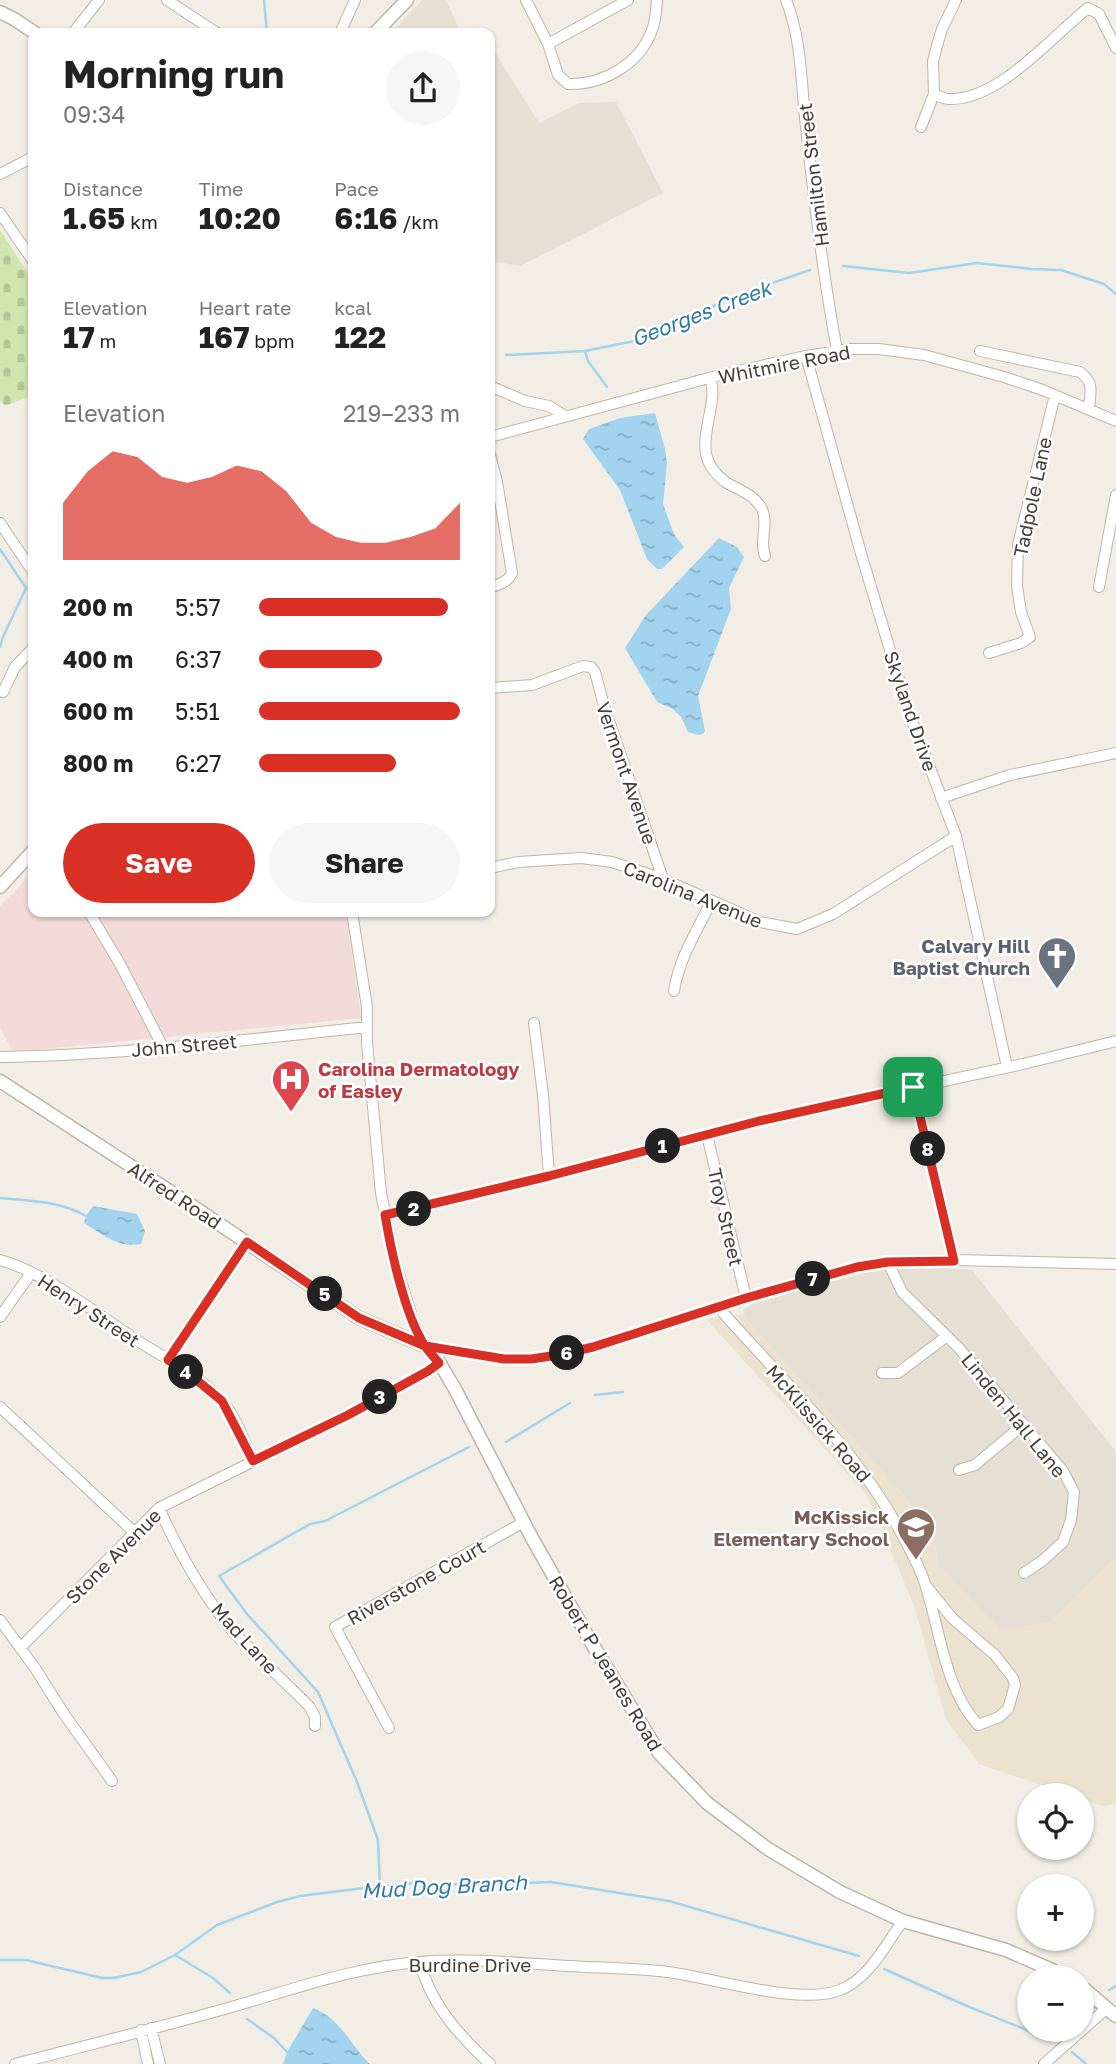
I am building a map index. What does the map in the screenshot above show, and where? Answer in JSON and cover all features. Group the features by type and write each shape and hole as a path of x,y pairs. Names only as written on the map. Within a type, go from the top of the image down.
{"street":[{"path":"77,28 99,0"},
{"path":"167,0 209,28"},
{"path":"343,28 355,0"},
{"path":"380,28 407,0"},
{"path":"526,0 548,44 558,75 568,83 582,84 617,72 635,58 653,27 657,0"},
{"path":"548,44 628,0"},
{"name":"Hamilton Street","path":"786,0 795,27 813,193 836,350"},
{"path":"922,127 934,94 933,61 942,29 956,0"},
{"path":"934,94 947,100 967,97 990,88 1025,64 1088,8 1099,13 1116,48"},
{"path":"0,12 28,28"},
{"path":"0,174 28,160"},
{"path":"0,214 28,254"},
{"name":"Whitmire Road","path":"495,436 711,377 836,350 879,349 924,355 1004,377 1116,421"},
{"path":"980,351 1080,372 1088,378 1091,388 1089,409"},
{"name":"Skyland Drive","path":"806,356 909,713 956,836 1007,1067"},
{"path":"711,377 712,397 704,450 707,460 715,472 752,498 761,508 764,516 761,544 765,556"},
{"path":"495,389 525,401 550,406 565,416"},
{"name":"Tadpole Lane","path":"989,653 1021,643 1030,637 1021,612 1017,586 1018,545 1055,395"},
{"path":"495,474 512,573 510,578 495,585"},
{"path":"1099,587 1116,495"},
{"path":"0,523 28,565"},
{"path":"3,692 15,667 28,653"},
{"name":"Vermont Avenue","path":"495,688 533,685 583,666 591,667 595,672 663,879"},
{"path":"941,798 1010,775 1116,753"},
{"name":"Carolina Avenue","path":"495,867 518,862 581,858 612,862 663,879 760,922 797,929 833,914 956,836"},
{"path":"0,887 28,856"},
{"path":"674,991 682,958 711,902"},
{"path":"92,917 163,1047"},
{"path":"353,917 367,1007 381,1193 395,1261 415,1327 425,1346 504,1359 558,1355 593,1347 746,1298 857,1267 888,1262 1116,1264"},
{"path":"534,1023 549,1176"},
{"name":"John Street","path":"0,1057 163,1047 367,1027"},
{"path":"385,1215 549,1176 759,1121 1116,1041"},
{"name":"Alfred Road","path":"0,1081 359,1318 425,1346"},
{"path":"913,1087 954,1261"},
{"name":"Troy Street","path":"707,1135 746,1298"},
{"path":"168,1360 247,1242"},
{"name":"Henry Street","path":"0,1260 32,1273 188,1373 222,1401 253,1461"},
{"name":"Linden Hall Lane","path":"888,1262 902,1292 958,1347 1024,1424 1063,1471 1073,1492 1072,1520 1063,1542 1024,1573"},
{"path":"0,1317 32,1273"},
{"name":"McKlissick Road","path":"718,1307 870,1480 920,1569 945,1660 964,1707 978,1725 999,1717 1008,1709 1015,1685 1013,1678 995,1656 953,1619 926,1586"},
{"path":"882,1373 898,1373 947,1336"},
{"name":"Robert P Jeanes Road","path":"425,1346 455,1389 524,1522 591,1642 659,1752 707,1803 768,1849 840,1892 903,1921 1006,1950 1040,1965"},
{"name":"Stone Avenue","path":"20,1648 159,1508 348,1415 439,1363"},
{"path":"0,1408 134,1532"},
{"path":"959,1470 975,1465 1024,1424"},
{"name":"Mad Lane","path":"159,1508 176,1545 224,1620 309,1706 315,1717 315,1726"},
{"name":"Riverstone Court","path":"389,1728 335,1627 524,1522"},
{"path":"0,1620 112,1781"},
{"name":"Burdine Drive","path":"15,2064 355,1971 420,1962 491,1961 668,1972 797,1995 821,1995 856,1982 873,1964 903,1921"},
{"path":"420,1962 424,1980 436,2003 490,2064"},
{"path":"1044,2064 1112,2012 1094,1997"},
{"path":"146,2029 148,2064"},
{"path":"146,2029 160,2064"}],"shaded area":[{"path":"422,0 446,0 459,28 397,28"},
{"path":"495,54 539,123 579,103 616,102 663,193 520,266 495,262"},
{"path":"28,875 28,917 347,917 361,1018 13,1052 0,1028 0,906"},
{"path":"911,1266 972,1270 1116,1452 1116,1557 1050,1622 1001,1630 938,1565 933,1528 742,1314 744,1309 755,1303 863,1273"},
{"name":"McKissick Elementary School","path":"742,1314 933,1528 938,1565 1001,1630 1050,1622 1116,1557 1116,1804 1103,1806 1094,1803 1094,1783 1035,1783 979,1764 946,1719 914,1605 867,1495 706,1319"}],"green space":[{"path":"0,230 28,273 28,397 5,406 0,400"}],"water":[{"path":"655,413 667,463 663,504 674,534 684,547 662,569 657,569 647,559 620,490 583,439 589,429 620,418"},
{"path":"719,538 737,547 744,557 729,588 731,609 698,696 705,731 698,735 688,732 681,717 673,709 657,702 625,648 646,615"},
{"path":"93,1206 137,1214 145,1231 141,1244 118,1242 84,1223"},
{"path":"313,2008 330,2018 370,2064 283,2064 287,2052"}],"waterway":[{"path":"264,0 267,28"},
{"name":"Georges Creek","path":"843,266 909,273 977,263 1061,270 1104,284 1116,294"},
{"name":"Georges Creek","path":"506,355 585,351 634,341 743,293 810,270"},
{"path":"585,351 588,361 607,387"},
{"name":"Georges Creek","path":"0,549 26,588 0,647"},
{"path":"0,1198 55,1205 86,1216"},
{"path":"595,1395 623,1392"},
{"path":"506,1442 570,1403"},
{"path":"380,1886 378,1840 357,1782 318,1692 247,1614 219,1576 310,1524 325,1521 469,1447"},
{"name":"Mud Dog Branch","path":"0,1960 26,1960 102,1978 114,1978 141,1972 175,1955 217,1925 300,1896 413,1883 482,1885 551,1882 669,1901 859,1956"},
{"path":"175,1955 213,1978 230,1993"},
{"name":"Mud Dog Branch","path":"884,1969 1017,2026"},
{"path":"1109,1990 1116,1986"},
{"path":"247,2019 274,2038 287,2052"},
{"name":"Mud Dog Branch","path":"1072,2052 1086,2064"}],"place":[{"name":"Calvary Hill Baptist Church","path":"1057,990"},
{"name":"Carolina Dermatology of Easley","path":"291,1113"},
{"name":"McKissick Elementary School","path":"916,1561"}],"route":[{"path":"913,1087 759,1121 549,1176 385,1215 395,1261 415,1327 425,1346 439,1363 348,1415 253,1461 222,1401 168,1360 247,1242 359,1318 425,1346 504,1359 531,1359 593,1347 746,1298 857,1267 888,1262 954,1261 913,1087"}]}
